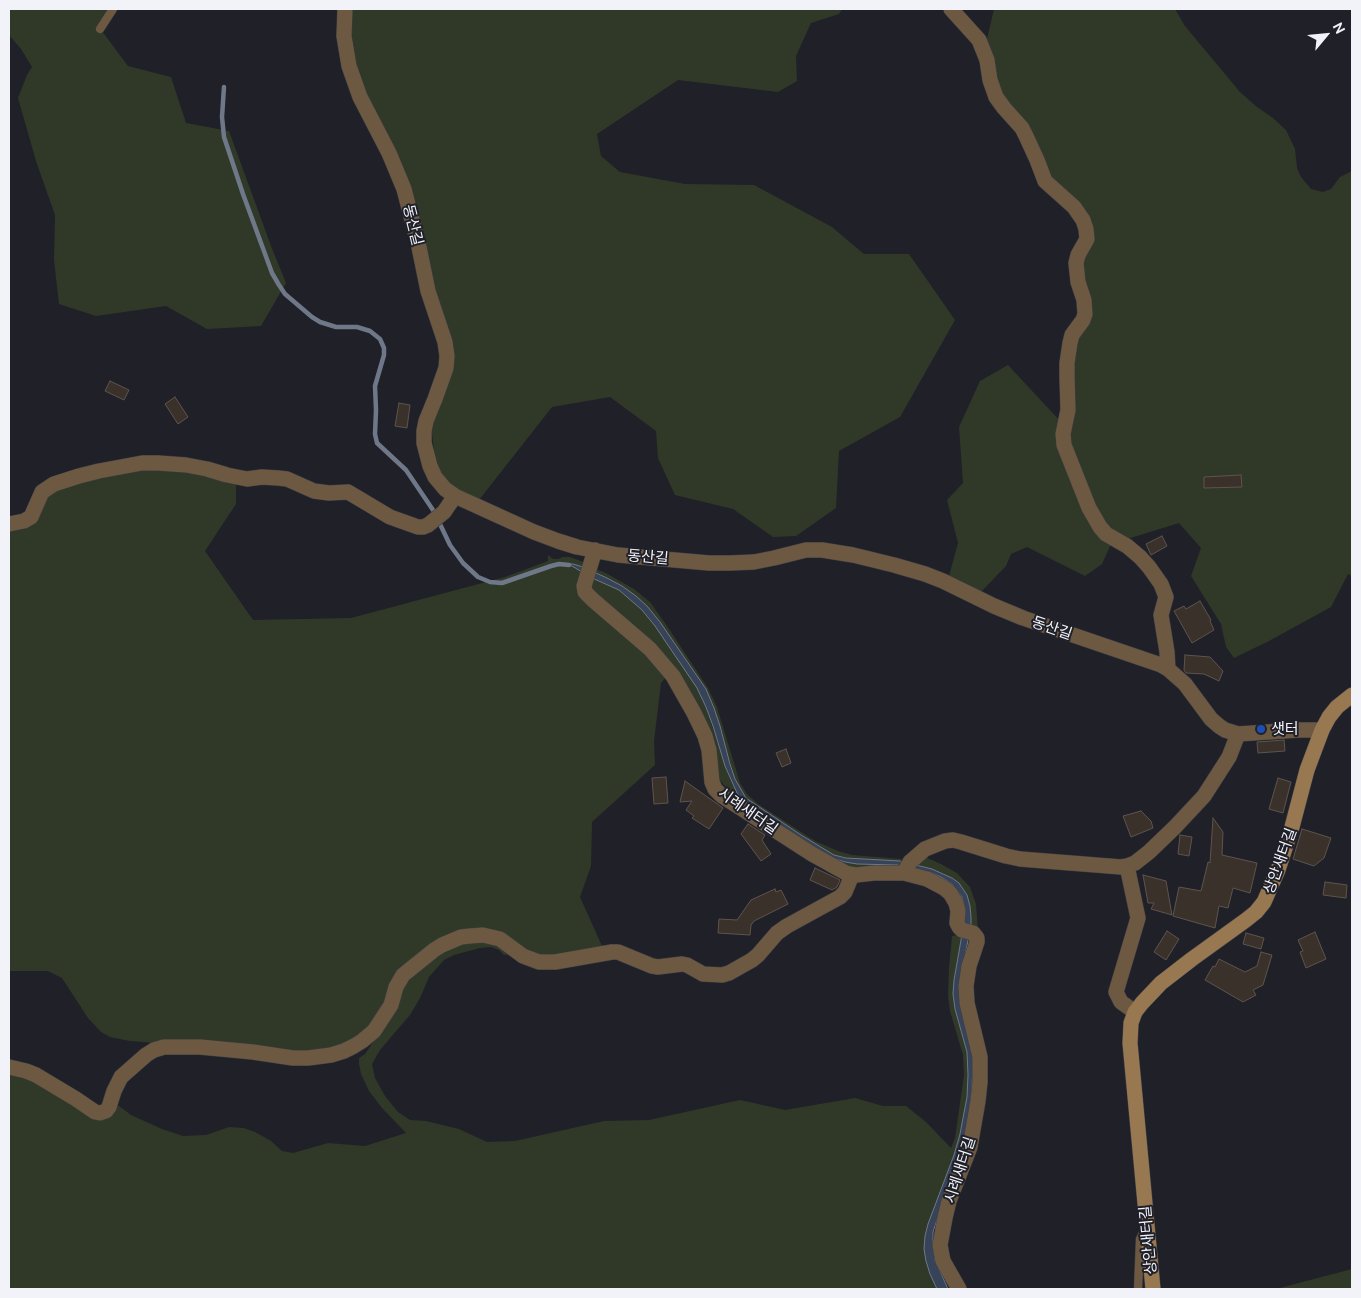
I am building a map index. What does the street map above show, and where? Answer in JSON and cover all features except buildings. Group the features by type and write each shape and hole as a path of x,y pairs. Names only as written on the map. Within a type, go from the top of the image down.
{"street":[{"name":"동산길","path":"345,9 344,36 349,66 360,97 389,153 404,189 428,291 445,342 446,368 424,431 424,442 430,466 435,477 445,490 558,542 618,555 709,563 754,562 806,550 822,550 853,555 925,574 1023,618 1154,662 1168,669 1185,684 1219,726 1238,734"},
{"path":"951,9 979,40 988,60 990,80 996,97 1022,128 1045,181 1074,206 1083,220 1086,229 1087,240 1078,255 1076,263 1085,314 1072,335 1068,352 1066,377 1068,410 1063,434 1064,445 1089,508 1100,527 1106,534 1127,546 1140,557 1162,584 1166,597 1161,615 1168,669"},
{"path":"9,524 31,517 42,492 54,484 99,471 142,463 186,465 247,479 262,477 287,479 314,491 329,493 348,492 390,517 418,527 428,525 444,512 455,496"},
{"name":"시례새터길","path":"595,550 584,586 587,595 650,649 672,676 705,736 709,750 712,782 715,789 722,796 837,869 852,875 907,867 950,892 956,903 958,925 975,935 977,942 967,975 966,996 979,1047 980,1082 978,1101 970,1147 949,1201 940,1245 943,1261 959,1289"},
{"name":"상안새터길","path":"1152,1289 1130,1043 1131,1023 1135,1012 1150,993 1192,959 1246,920 1264,902 1278,870 1307,770 1322,730 1337,707 1352,695"},
{"path":"907,867 925,850 953,840 1020,859 1121,868 1135,863 1149,852 1204,796 1229,757 1238,734 1322,730"},
{"path":"1127,866 1138,918 1116,992 1121,1002 1135,1012"},
{"path":"9,1067 36,1075 100,1113 109,1108 114,1091 121,1078 146,1055 164,1046 254,1052 293,1058 331,1055 354,1046 374,1031 391,1005 396,987 403,975 434,950 461,937 483,935 500,939 523,956 539,962 555,962 618,952 652,966 682,964 703,974 722,976 752,960 777,933 787,926 840,897 845,892 852,875"}],"lane":[{"path":"100,30 113,9"},
{"path":"1138,1289 1140,1239 1141,1234 1147,1228"}],"green space":[{"path":"9,9 109,9 99,27 128,66 171,77 186,123 229,131 286,283 261,326 207,329 166,306 96,316 59,304 54,260 55,215 36,161 18,98 32,67 21,49 9,35"},
{"path":"352,9 842,9 839,14 811,23 796,56 797,81 778,92 678,80 597,134 601,156 620,172 685,184 754,185 832,227 864,254 909,254 955,320 900,417 839,451 836,508 796,536 773,537 733,509 675,495 658,458 656,431 610,397 552,407 479,500 452,486 443,476 435,457 432,425 452,365 373,110 356,66 352,36"},
{"path":"994,9 1175,9 1185,26 1240,92 1286,130 1295,149 1297,168 1301,177 1311,189 1323,192 1331,189 1340,177 1352,171 1352,576 1348,574 1331,607 1234,658 1226,647 1221,624 1191,576 1201,548 1179,523 1124,540 1109,533 1071,459 1069,390 1080,330 1079,270 1090,242 1052,185 999,95 987,39"},
{"path":"1008,365 1062,423 1059,429 1112,542 1102,564 1085,576 1027,547 1011,554 1006,566 980,593 949,576 958,543 947,500 963,483 959,427 980,381"},
{"path":"158,467 236,481 236,504 205,551 253,620 351,618 505,577 548,561 548,555 553,559 570,557 586,563 581,582 667,676 661,683 654,741 655,765 592,822 591,866 580,897 602,946 554,956 533,955 501,935 432,948 360,1038 318,1054 130,1041 110,1037 101,1032 88,1018 62,978 48,971 9,971 9,526 56,487"},
{"path":"596,569 634,589 650,602 665,623 708,688 717,707 740,783 747,794 758,804 815,841 838,851 852,855 902,859 900,861 853,859 834,855 746,798 735,779 714,708 706,689 647,606 595,572"},
{"path":"592,578 619,590 642,610 688,672 706,707 731,781 743,800 832,858 857,864 897,865 894,867 860,870 836,864 732,794 717,777 714,768 714,755 708,734 674,673 645,640 592,594 589,588"},
{"path":"925,857 957,873 970,887 976,904 978,930 971,925 969,902 944,874 918,865"},
{"path":"952,936 962,936 953,994 955,1009 967,1052 967,1097 954,1155 925,1236 930,1274 937,1289 9,1289 9,1070 84,1109 115,1103 131,1115 183,1136 206,1135 229,1127 244,1128 255,1132 271,1141 282,1151 293,1153 328,1143 365,1146 406,1133 369,1091 361,1074 359,1064 359,1058 365,1054 376,1038 398,989 441,949 483,938 513,954 504,955 499,950 491,947 454,955 444,960 429,977 410,1015 380,1050 372,1064 375,1078 385,1096 398,1112 410,1120 426,1121 459,1129 487,1142 515,1141 604,1121 649,1120 740,1100 785,1110 855,1098 883,1106 906,1106 926,1122 951,1148 955,1138 964,1075 963,1055 950,1011 948,996"},
{"path":"1352,1269 1352,1289 1276,1289"}],"water":[{"path":"565,564 583,567 622,586 647,606 660,622 706,689 720,726 735,779 746,798 834,855 846,858 900,861 932,869 959,883 967,895 970,906 971,925 965,956 973,1061 972,1090 966,1137 933,1232 935,1260 948,1289 937,1289 930,1274 924,1249 928,1224 960,1134 967,1097 967,1052 955,1009 953,994 964,923 965,909 962,897 952,884 929,872 897,865 857,864 832,858 743,800 737,793 725,766 713,726 697,688 655,626 642,610 619,590"}],"waterway":[{"path":"224,87 222,117 224,137 272,273 285,294 320,322 336,327 357,327 370,331 380,339 384,348 384,355 375,386 375,434 377,443 406,470 435,513"},
{"path":"439,522 450,545 463,563 478,577 490,582 502,583 551,566 559,564 569,565"}],"place":[{"name":"샛터","path":"1261,729"}]}
